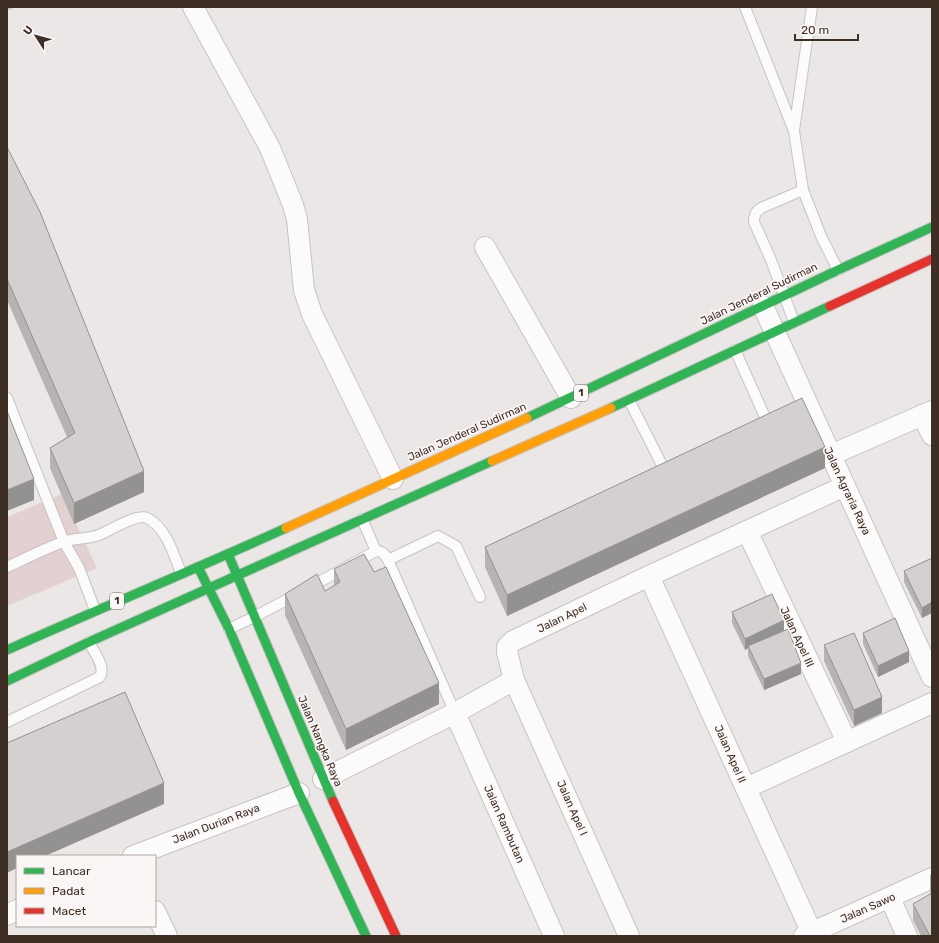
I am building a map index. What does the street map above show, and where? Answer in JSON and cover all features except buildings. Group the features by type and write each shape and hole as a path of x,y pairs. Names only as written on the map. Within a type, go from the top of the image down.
{"main road":[{"name":"Jalan Jenderal Sudirman","path":"7,650 95,610 228,554 571,398 785,295 932,227"},
{"name":"1","path":"7,681 208,588 629,400 932,259"},
{"name":"Jalan Nangka Raya","path":"228,554 376,901 396,936"},
{"path":"198,567 229,629 300,793 358,910 366,936"}],"street":[{"path":"193,7 270,148 297,219 304,290 312,314 393,478"},
{"path":"485,247 571,398"},
{"name":"Jalan Agraria Raya","path":"763,306 773,332 932,677"},
{"path":"831,456 927,413 932,435"},
{"name":"Jalan Apel","path":"514,680 507,652 507,647 509,644 649,576 845,486"},
{"name":"Jalan Apel III","path":"747,531 846,742"},
{"name":"Jalan Apel II","path":"649,576 746,788 808,934"},
{"path":"323,779 455,712 514,680"},
{"name":"Jalan Apel I","path":"514,680 629,936"},
{"path":"746,788 932,703"},
{"name":"Jalan Rambutan","path":"455,712 554,936"},
{"name":"Jalan Durian Raya","path":"136,855 300,793"},
{"name":"Jalan Sawo","path":"808,934 932,878"},
{"path":"890,898 907,936"},
{"path":"7,915 16,910"},
{"path":"156,913 167,936"}],"lane":[{"path":"745,7 794,132 803,190 821,236 838,270"},
{"path":"794,132 812,7"},
{"path":"794,322 771,260 754,222 754,217 757,211 761,208 803,190"},
{"path":"735,350 765,416 764,423 760,428 753,432"},
{"path":"7,398 64,542 78,568 95,610"},
{"path":"629,400 666,473"},
{"path":"7,566 64,542 97,536 133,519 145,517 151,520 168,540 181,573"},
{"path":"362,519 376,551"},
{"path":"388,560 438,536 456,546 480,597"},
{"path":"229,629 376,551 380,551 388,560 455,712"},
{"path":"7,722 100,677 102,667 89,642"}],"shaded area":[{"path":"62,494 97,568 7,606 7,517"}],"railway":[{"path":"7,9 13,7"}],"traffic: fast":[{"path":"527,418 838,270 932,227"},
{"path":"611,408 830,306"},
{"path":"7,681 89,642 492,461"},
{"path":"7,650 286,528"},
{"path":"228,554 333,801"},
{"path":"198,567 229,629 299,793 366,936"}],"traffic: slow":[{"path":"492,461 611,408"},
{"path":"286,528 527,418"}],"traffic: jam":[{"path":"830,306 932,259"},
{"path":"333,801 396,936"}]}
